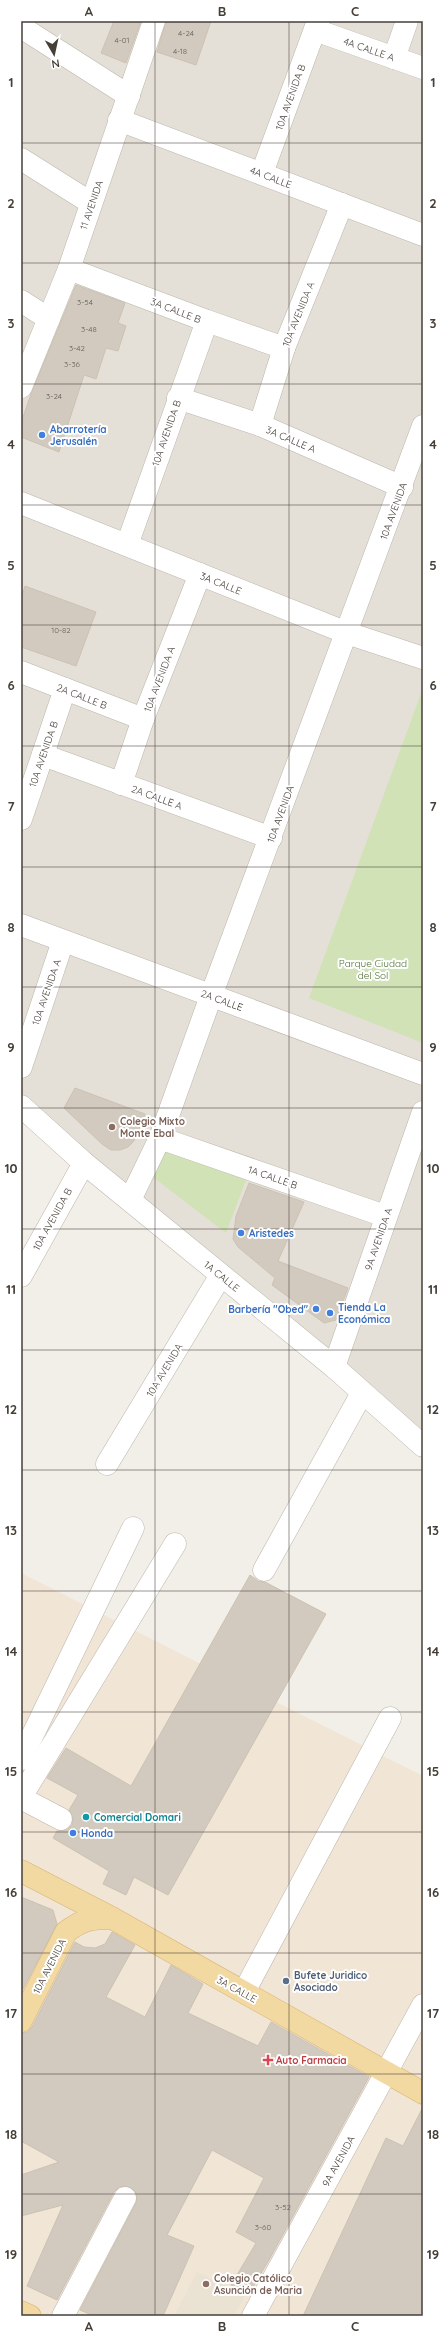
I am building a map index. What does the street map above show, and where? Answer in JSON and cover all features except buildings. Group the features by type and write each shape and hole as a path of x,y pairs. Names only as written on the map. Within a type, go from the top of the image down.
{"main road":[{"name":"3A CALLE","path":"21,1871 51,1885 112,1918 423,2093"},
{"path":"51,1885 66,1915 66,1932"},
{"path":"66,1932 78,1923 93,1918 112,1918"},
{"name":"10A AVENIDA","path":"21,2021 66,1932"},
{"path":"21,2312 30,2316"}],"street":[{"name":"11 AVENIDA","path":"21,387 69,269 154,21"},
{"path":"394,58 407,21"},
{"name":"4A CALLE A","path":"316,26 394,58 423,68"},
{"name":"10A AVENIDA B","path":"262,173 316,26"},
{"path":"21,27 129,96"},
{"name":"4A CALLE","path":"120,120 423,235"},
{"path":"21,159 91,203"},
{"name":"10A AVENIDA A","path":"260,425 284,348 342,204"},
{"name":"3A CALLE B","path":"69,269 207,321 284,348"},
{"path":"21,301 49,319"},
{"name":"10A AVENIDA B","path":"127,545 178,398 207,321"},
{"name":"3A CALLE A","path":"178,398 260,425 402,487"},
{"name":"10A AVENIDA","path":"130,1200 160,1138 211,996 402,487 423,426"},
{"name":"3A CALLE","path":"21,503 347,633 423,658"},
{"name":"10A AVENIDA A","path":"121,784 143,719 200,574"},
{"name":"2A CALLE B","path":"21,672 143,719"},
{"name":"10A AVENIDA B","path":"21,819 65,689"},
{"name":"2A CALLE A","path":"43,755 271,838"},
{"name":"2A CALLE","path":"21,925 423,1074"},
{"name":"10A AVENIDA A","path":"21,1067 63,941"},
{"name":"1A CALLE","path":"21,1106 84,1163 334,1367 423,1446"},
{"name":"9A AVENIDA A","path":"334,1367 385,1216 423,1112"},
{"name":"1A CALLE B","path":"160,1138 385,1216"},
{"name":"10A AVENIDA B","path":"21,1276 84,1163"},
{"name":"10A AVENIDA","path":"107,1464 221,1275"},
{"path":"264,1570 362,1393"},
{"path":"21,1759 133,1528"},
{"path":"61,1819 21,1797 175,1544"},
{"path":"244,1992 390,1718"},
{"name":"9A AVENIDA","path":"253,2316 423,2006"},
{"path":"63,2316 125,2198"}],"shaded area":[{"path":"21,21 423,21 423,1453 21,1109"},
{"path":"21,1573 423,1776 423,2316 21,2316"},
{"name":"Colegio Católico Asunción de Maria","path":"197,2272 245,2295 234,2316 174,2316"}],"green space":[{"name":"Parque Ciudad del Sol","path":"423,688 423,1043 309,998"},
{"path":"163,1142 249,1172 226,1233 149,1174"}],"place":[{"name":"Abarrotería Jerusalén","path":"42,435"},
{"name":"Colegio Mixto Monte Ebal","path":"112,1127"},
{"name":"Aristedes","path":"241,1233"},
{"name":"Barbería \"Obed\"","path":"316,1309"},
{"name":"Tienda La Económica","path":"330,1313"},
{"name":"Comercial Domari","path":"86,1817"},
{"name":"Honda","path":"73,1833"},
{"name":"Bufete Juridico Asociado","path":"286,1981"},
{"name":"Auto Farmacia","path":"268,2060"},
{"name":"Colegio Católico Asunción de Maria","path":"206,2284"}]}
